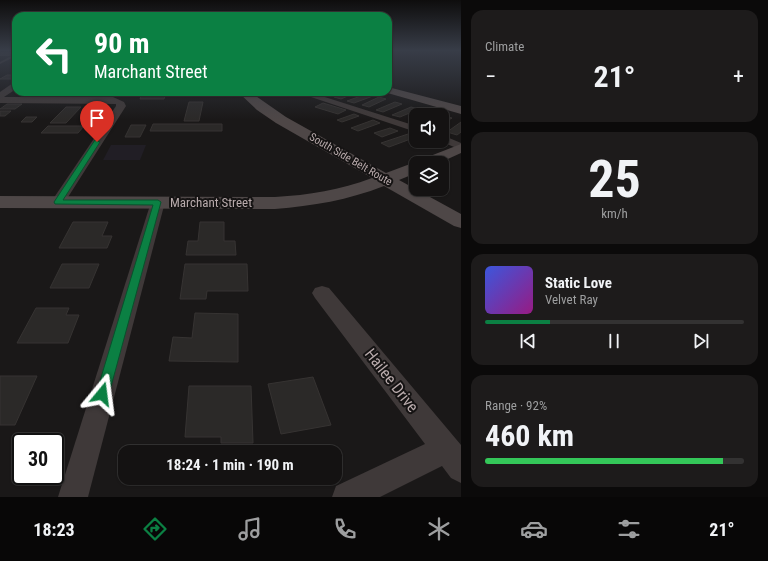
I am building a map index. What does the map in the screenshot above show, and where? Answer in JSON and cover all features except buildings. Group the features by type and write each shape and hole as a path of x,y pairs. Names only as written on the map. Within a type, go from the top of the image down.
{"main road":[{"path":"392,91 461,110"},
{"name":"South Side Belt Route","path":"248,96 281,120 461,222"},
{"path":"442,156 461,148"},
{"name":"Marchant Street","path":"0,202 275,202 314,200 352,192 409,170"}],"street":[{"path":"0,96 12,88"},
{"path":"313,96 409,127"},
{"path":"0,100 113,100 120,102 121,106 58,202"},
{"path":"449,142 461,148"},
{"path":"73,497 158,202"},
{"name":"Hailee Drive","path":"322,293 453,458"},
{"path":"348,497 453,458"}],"shaded area":[{"path":"111,145 146,145 140,160 103,160"}],"route":[{"path":"97,142 58,202 158,202 102,394"}]}
